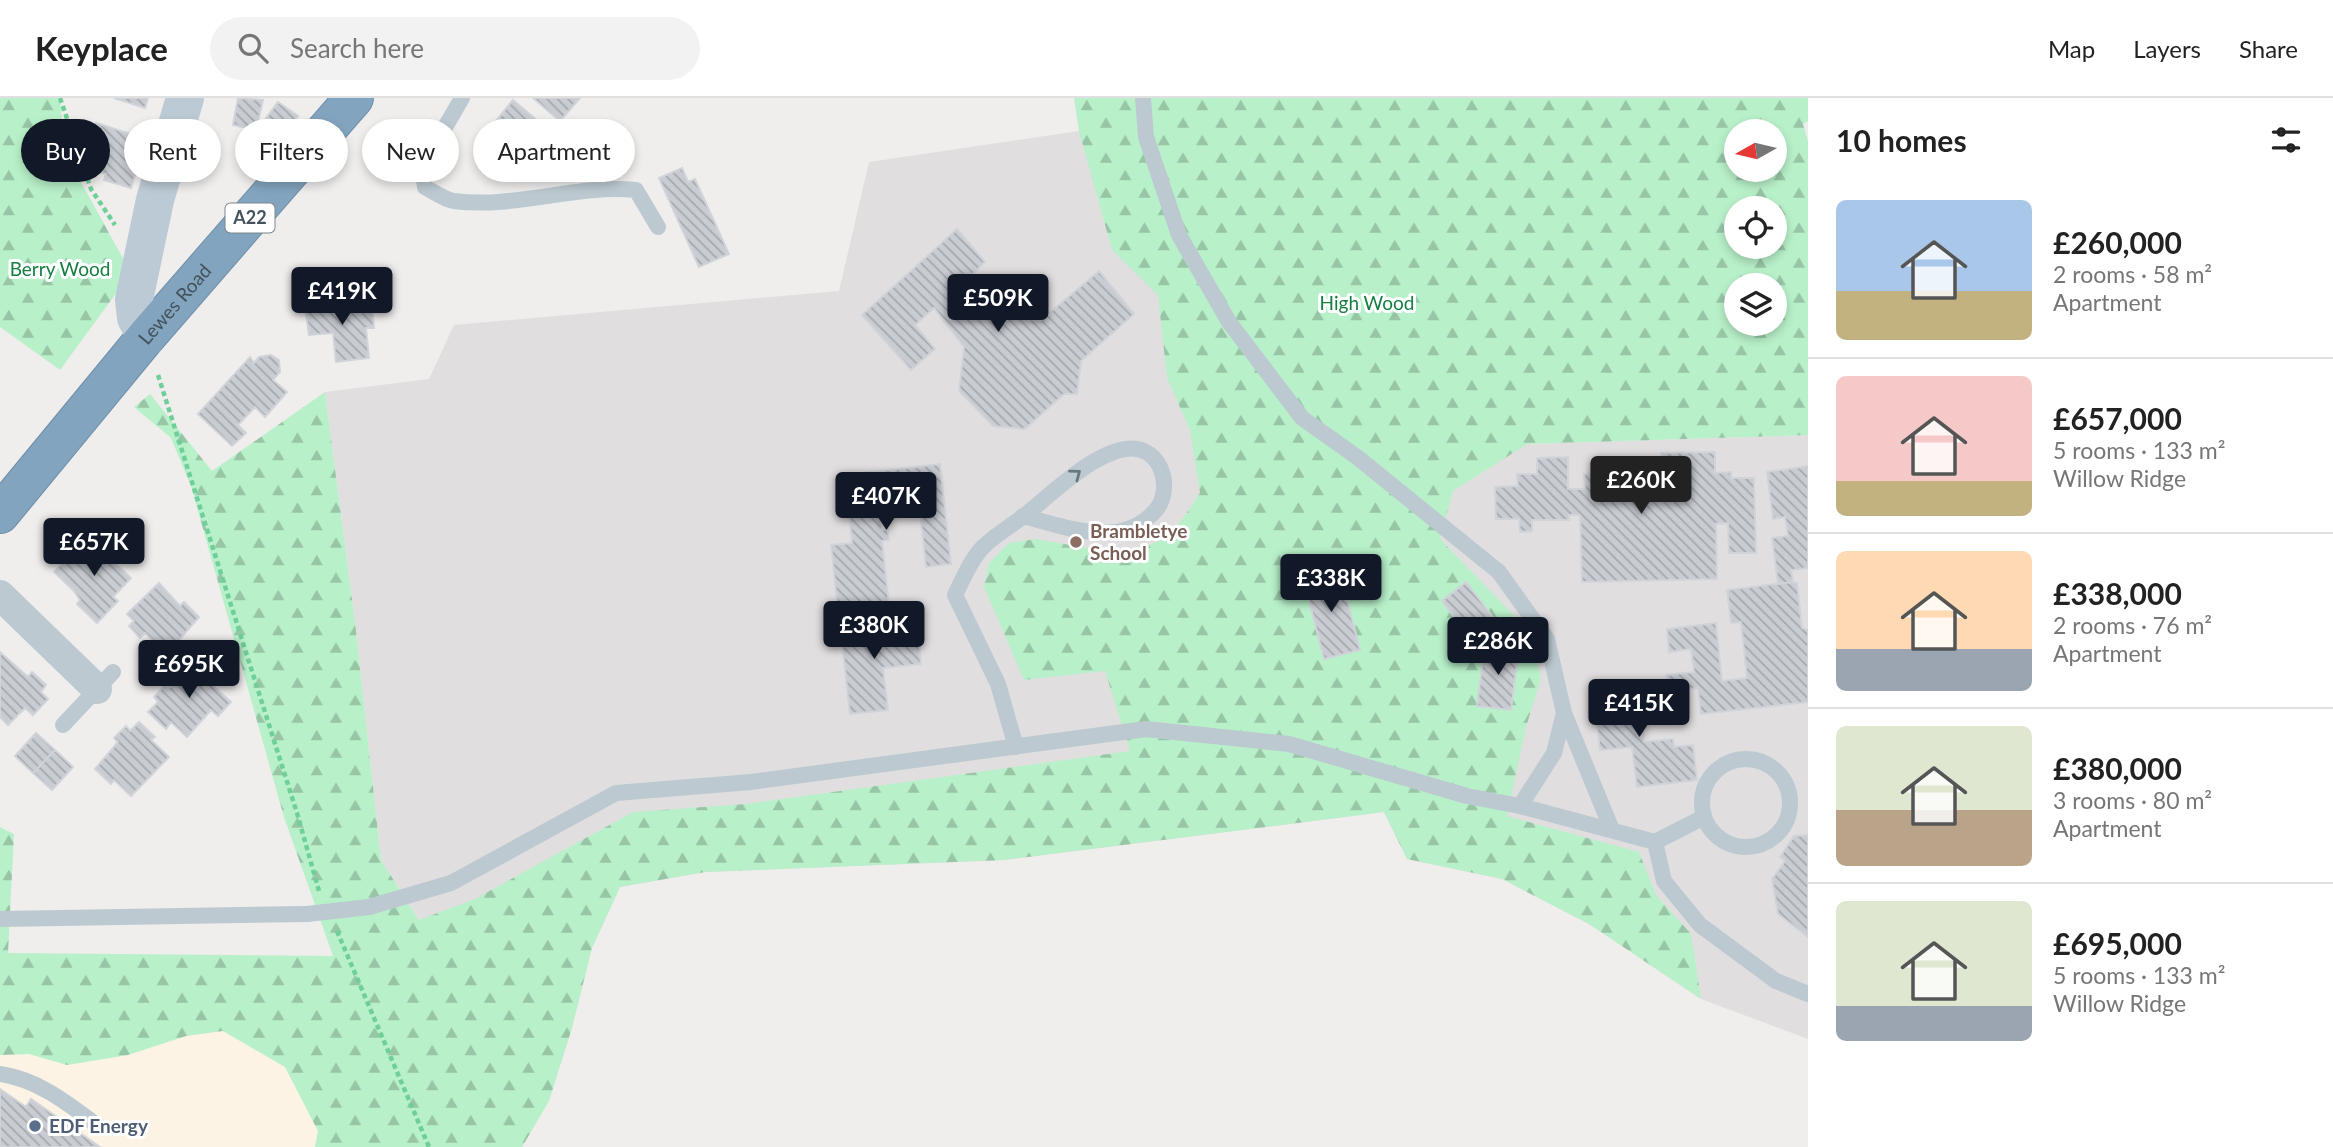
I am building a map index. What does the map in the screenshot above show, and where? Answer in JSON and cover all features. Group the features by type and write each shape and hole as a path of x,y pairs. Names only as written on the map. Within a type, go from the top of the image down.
{"highway":[{"name":"Lewes Road","path":"0,514 146,337 354,98"}],"street":[{"path":"146,337 136,318 134,300 155,200 185,98"},
{"path":"0,595 105,680"}],"lane":[{"path":"462,98 422,167 425,187 452,201 513,199 611,188 636,190 658,227"},
{"path":"1143,98 1146,137 1179,235 1229,321 1302,418 1357,457 1499,572 1547,639 1564,713 1612,830"},
{"path":"1016,747 998,684 955,595 979,551 1001,530 1087,466 1129,447 1144,451 1155,458 1162,471 1164,485 1159,507 1131,530 1086,531 1023,516"},
{"path":"64,725 105,680"},
{"path":"1520,806 1554,752 1564,713"},
{"path":"0,919 18,916 307,914 369,907 451,883 615,793 751,782 1146,729 1289,744 1466,796 1520,806 1655,842 1704,817"},
{"path":"1746,758 1773,767 1789,790 1789,817 1782,830 1760,846 1732,846 1710,830 1704,817 1704,789 1710,777 1733,761 1746,758"},
{"path":"1655,842 1664,881 1700,925 1776,981 1808,994"},
{"path":"0,1074 23,1078 50,1091 98,1126"}],"path":[{"path":"60,98 91,190 142,264"},
{"path":"146,337 322,899"},
{"path":"333,921 429,1147"}],"shaded area":[{"name":"Brambletye School","path":"1135,118 1452,491 1526,444 1808,435 1808,1039 1701,999 1589,924 1502,879 1407,859 1384,812 1004,860 705,872 620,887 592,948 419,920 381,860 355,622 325,392 429,379 454,325 839,291 869,162 1079,131"},
{"path":"223,1031 285,1067 318,1131 315,1147 0,1147 0,1055 29,1054 67,1065 128,1055 186,1036"}],"green space":[{"name":"Berry Wood","path":"0,98 60,98 62,119 21,119 21,182 81,182 131,273 60,370 0,327"},
{"name":"High Wood","path":"1074,98 1808,98 1808,121 1803,124 1808,141 1808,435 1527,444 1453,491 1440,539 1529,631 1541,678 1526,727 1507,816 1639,852 1656,895 1691,934 1701,999 1589,924 1502,879 1407,859 1384,812 1004,860 705,872 620,887 592,948 572,1028 549,1101 522,1147 315,1147 318,1131 285,1067 223,1031 186,1036 128,1055 67,1065 29,1054 0,1055 0,827 14,834 8,953 333,956 284,817 191,486 171,438 134,407 150,394 212,471 325,392 355,622 381,860 419,920 475,899 633,812 746,804 1130,751 1105,671 1024,680 984,587 989,563 1009,543 1036,539 1109,552 1143,547 1171,536 1200,493 1190,430 1167,378 1158,295 1112,250 1079,131"}],"building":[{"path":"114,98 148,98 145,108"},
{"path":"238,98 263,100 259,119 235,119 233,125"},
{"path":"533,98 580,98 562,119 558,119"},
{"path":"513,100 535,119 498,119"},
{"path":"278,102 298,116 296,119 265,119"},
{"path":"110,127 124,132 124,182 133,182 131,188 110,182"},
{"path":"682,168 688,182 695,179 729,254 699,267 659,178"},
{"path":"957,229 985,262 967,280 999,318 1041,320 1099,271 1134,314 1081,361 1077,394 1064,394 1025,429 993,426 959,391 964,347 934,308 915,325 935,349 911,370 862,315"},
{"path":"359,300 360,311 372,309 374,328 366,328 369,358 336,362 333,333 309,335 305,306"},
{"path":"271,355 279,360 280,372 273,380 287,392 265,417 255,407 238,425 246,433 232,446 198,414 250,357 254,363 259,357"},
{"path":"1715,452 1715,473 1731,472 1731,478 1754,478 1756,553 1729,553 1728,523 1716,524 1717,579 1582,582 1580,515 1569,515 1569,520 1532,520 1532,531 1520,532 1519,519 1496,519 1495,487 1518,486 1517,474 1537,474 1537,458 1568,457 1568,489 1585,489 1584,474 1662,472 1661,453"},
{"path":"940,464 951,564 926,567 918,494 879,498 882,530 888,529 889,540 882,541 889,605 838,611 831,545 852,543 845,475"},
{"path":"1808,466 1808,568 1791,570 1793,582 1778,584 1772,538 1788,536 1785,517 1773,519 1767,472"},
{"path":"98,534 112,548 106,555 131,578 113,597 118,601 97,623 77,604 80,600 74,591 54,572 71,554 75,558"},
{"path":"1339,568 1360,650 1324,659 1303,577"},
{"path":"1466,582 1499,625 1474,644 1442,601"},
{"path":"159,583 180,606 184,602 199,617 167,654 145,633 140,638 129,626 134,621 127,614"},
{"path":"1797,583 1802,628 1808,630 1808,702 1701,714 1698,688 1668,691 1666,675 1694,672 1691,649 1669,652 1667,629 1716,623 1722,681 1747,678 1741,622 1731,623 1727,590"},
{"path":"859,613 861,633 917,627 921,664 883,668 888,710 850,714 839,616"},
{"path":"1485,643 1519,648 1511,710 1477,706"},
{"path":"0,652 28,677 32,672 46,685 41,692 48,699 33,715 25,708 8,725 0,717"},
{"path":"199,660 215,674 208,681 231,702 218,716 211,710 187,737 171,722 166,729 148,712 158,702 154,697 165,685 169,688 176,680 178,682"},
{"path":"1629,681 1631,701 1639,700 1644,742 1673,739 1674,747 1693,745 1697,780 1637,787 1632,747 1600,750 1592,686"},
{"path":"139,722 155,737 151,740 169,757 131,796 114,780 111,784 95,769 118,742 114,738 126,726 130,731"},
{"path":"36,733 55,750 33,773 15,756"},
{"path":"55,750 73,767 52,790 33,773"},
{"path":"1808,835 1808,937 1778,914 1772,879 1785,861 1780,857 1794,836"},
{"name":"EDF Energy","path":"0,1089 26,1107 31,1099 100,1147 0,1147"}],"place":[{"name":"Brambletye School","path":"1076,542"},
{"name":"EDF Energy","path":"35,1126"}]}
